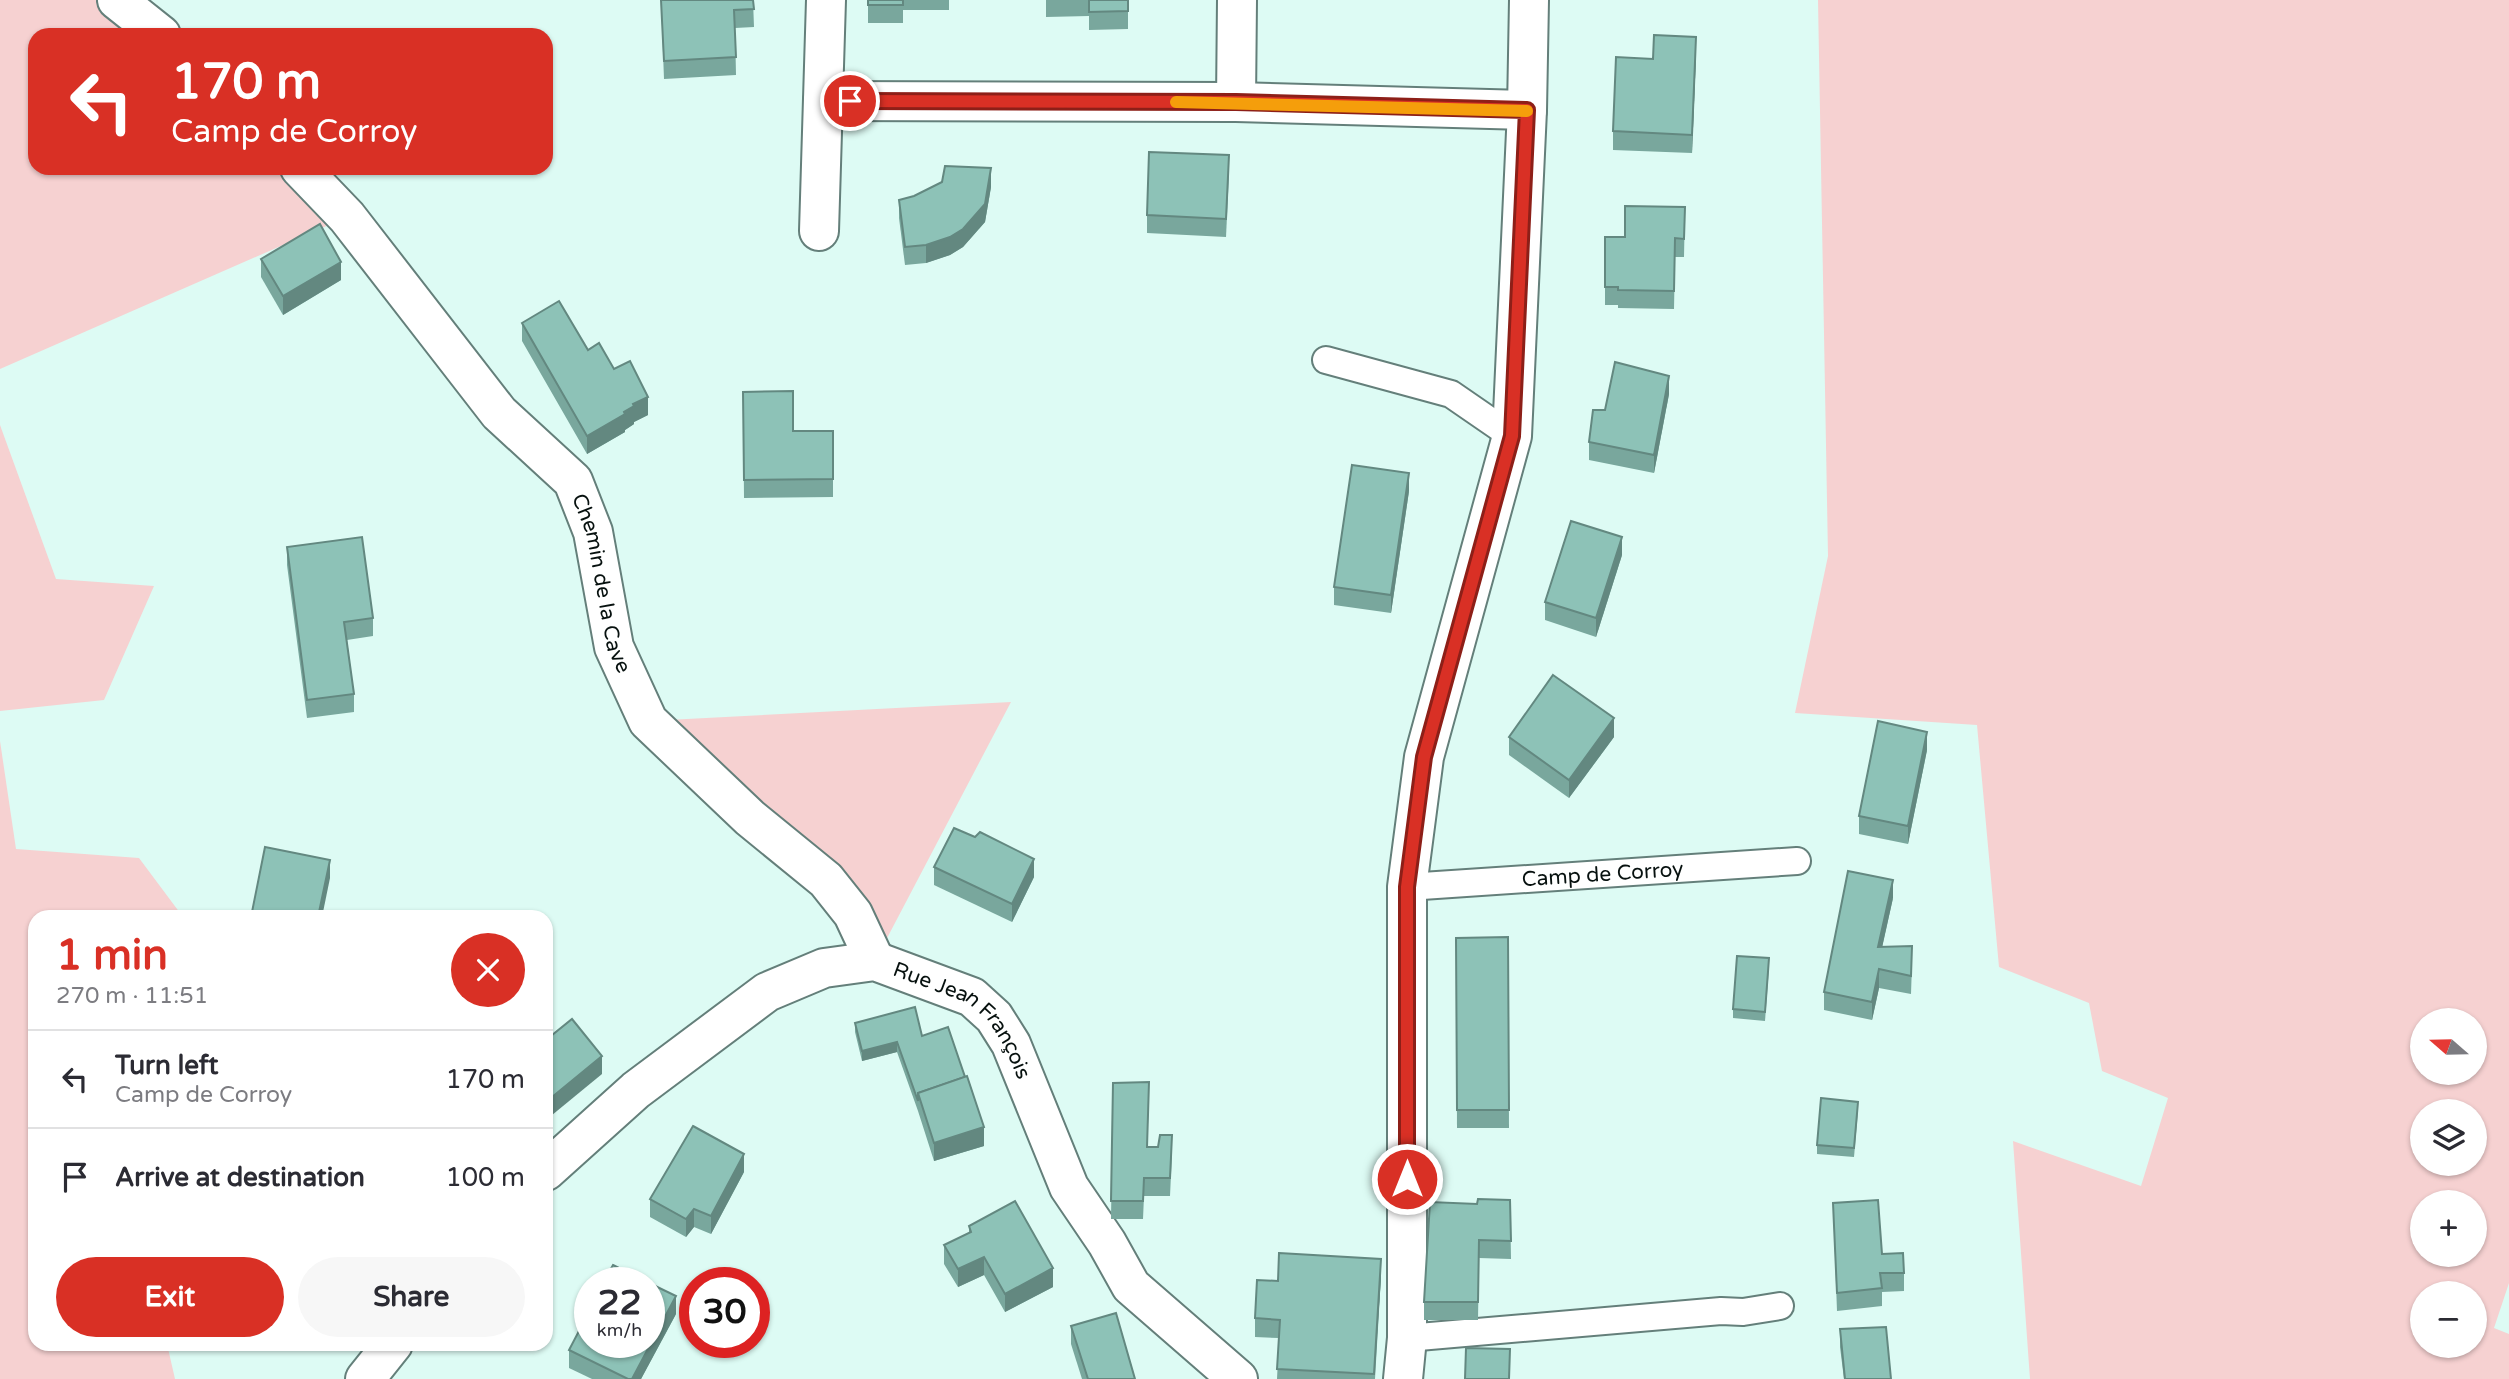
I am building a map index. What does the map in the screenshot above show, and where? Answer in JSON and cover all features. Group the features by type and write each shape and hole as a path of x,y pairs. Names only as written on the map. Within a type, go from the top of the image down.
{"street":[{"path":"117,0 152,28"},
{"path":"819,231 826,0"},
{"path":"1236,102 1237,0"},
{"path":"1403,1379 1407,1338 1407,887 1424,757 1512,436 1527,110 1529,0"},
{"path":"823,101 1236,102 1527,110"},
{"name":"Chemin de la Cave","path":"307,175 347,217 499,413 573,481 593,532 614,647 648,721 750,818 826,880 853,914 875,961"},
{"name":"Rue Jean François","path":"553,1165 636,1090 767,992 824,968 875,961 972,998 994,1017 1011,1044 1069,1187 1107,1243 1131,1286 1238,1379"},
{"path":"365,1379 387,1351"}],"lane":[{"path":"1326,360 1451,394 1512,436"},
{"name":"Camp de Corroy","path":"1407,887 1797,861"},
{"path":"1407,1338 1721,1311 1744,1312 1780,1306"}],"shaded area":[{"path":"0,0 117,0 152,28 28,28 28,175 307,175 347,217 0,369"},
{"path":"1818,0 2509,0 2509,1283 2494,1328 2509,1334 2509,1379 2030,1379 2013,1141 2141,1186 2168,1098 2102,1071 2089,1003 1999,967 1977,725 1795,713 1828,556"},
{"path":"0,425 56,579 154,586 104,700 0,711"},
{"path":"1011,702 875,961 853,914 648,721"},
{"path":"0,741 16,849 139,858 178,910 28,910 28,1351 169,1351 175,1379 0,1379"}],"building":[{"path":"661,0 753,0 754,9 734,10 736,57 664,61"},
{"path":"868,0 903,0 903,5 868,5"},
{"path":"1089,0 1128,0 1128,11 1089,12"},
{"path":"1654,35 1696,37 1692,135 1613,131 1616,57 1653,59"},
{"path":"1149,152 1229,155 1226,219 1147,215"},
{"path":"945,166 991,168 985,204 963,229 950,237 926,245 905,247 899,200 914,196 942,182"},
{"path":"1625,206 1685,207 1684,239 1675,238 1674,291 1618,290 1618,287 1605,287 1605,237 1625,237"},
{"path":"320,224 341,262 283,296 261,259"},
{"path":"559,301 588,350 599,343 614,369 630,361 648,397 633,404 625,414 587,436 522,323"},
{"path":"1615,362 1669,376 1654,455 1589,442 1593,410 1605,410"},
{"path":"793,391 793,431 833,431 833,479 744,480 743,392"},
{"path":"1352,465 1409,473 1391,595 1334,587"},
{"path":"1571,521 1622,537 1596,618 1545,602"},
{"path":"362,537 373,618 344,622 354,694 307,700 287,547"},
{"path":"1553,675 1614,718 1569,780 1509,737"},
{"path":"1878,721 1927,732 1908,826 1859,816"},
{"path":"954,828 975,837 980,832 1034,859 1012,904 934,867"},
{"path":"265,847 330,860 319,910 252,910"},
{"path":"1848,871 1893,880 1878,947 1912,946 1911,976 1879,969 1872,1002 1824,992"},
{"path":"1508,937 1509,1110 1457,1110 1456,938"},
{"path":"1737,956 1769,958 1765,1012 1733,1009"},
{"path":"915,1007 922,1036 948,1027 965,1077 918,1093 918,1101 897,1042 862,1051 855,1023"},
{"path":"572,1019 602,1056 553,1096 553,1034"},
{"path":"967,1076 984,1127 934,1143 918,1093"},
{"path":"1149,1082 1147,1147 1158,1147 1160,1135 1172,1135 1170,1178 1144,1178 1143,1201 1111,1201 1113,1083"},
{"path":"1821,1098 1858,1102 1854,1148 1817,1145"},
{"path":"693,1126 744,1154 711,1216 694,1209 686,1219 650,1199"},
{"path":"1478,1199 1510,1200 1511,1241 1479,1240 1478,1302 1424,1302 1430,1202 1477,1204"},
{"path":"1878,1200 1882,1254 1903,1253 1904,1273 1880,1273 1882,1288 1837,1293 1833,1203"},
{"path":"1015,1201 1053,1268 1005,1294 984,1257 958,1269 944,1245 971,1232 969,1226"},
{"path":"1279,1253 1381,1259 1374,1374 1277,1369 1280,1320 1255,1318 1257,1280 1278,1281"},
{"path":"665,1291 676,1296 665,1317"},
{"path":"1116,1313 1135,1379 1088,1379 1071,1326"},
{"path":"1886,1327 1891,1379 1845,1379 1840,1329"},
{"path":"1466,1348 1510,1349 1509,1379 1465,1379"},
{"path":"585,1358 643,1358 632,1379"}],"slow traffic":[{"path":"1176,102 1527,111"}],"route":[{"path":"850,101 1236,102 1527,110 1512,436 1424,757 1407,887 1407,1179"}]}
